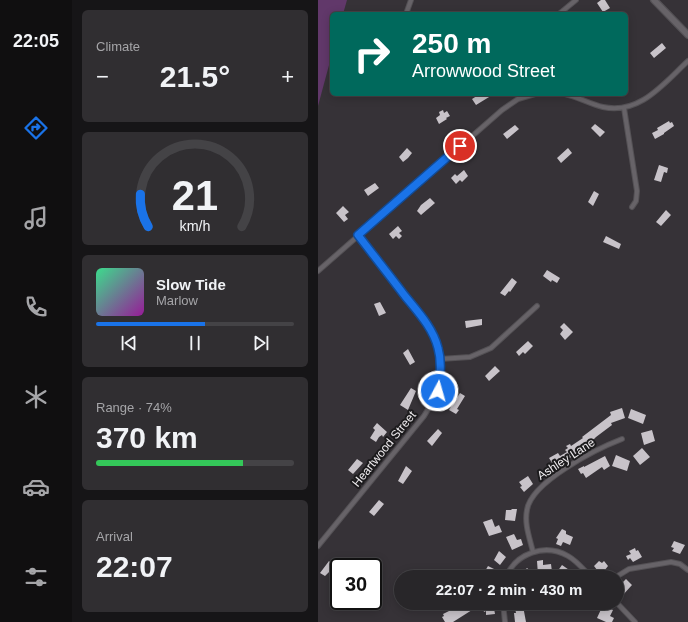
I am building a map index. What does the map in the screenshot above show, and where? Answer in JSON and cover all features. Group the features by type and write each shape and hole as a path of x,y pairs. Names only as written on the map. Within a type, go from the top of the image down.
{"street":[{"path":"407,12 411,0"},
{"path":"562,12 576,0"},
{"path":"654,0 688,35"},
{"path":"572,96 602,107 624,108 646,99 688,61"},
{"path":"318,270 502,110 518,99 528,96"},
{"path":"624,108 637,191 636,202 632,207"},
{"name":"Heartwood Street","path":"318,546 424,416 430,408 438,391 440,360 436,342 427,325 358,235"},
{"path":"440,360 470,357 491,348 538,306"},
{"name":"Ashley Lane","path":"533,552 526,521 530,499 536,491 550,479 583,458 622,439"},
{"path":"511,570 516,562 524,556 533,552 548,550 563,553 576,561 584,570"},
{"path":"624,572 629,569 667,562 678,563 688,570"},
{"path":"504,610 505,622"},
{"path":"624,610 635,622"},
{"path":"627,622 632,618"}],"shaded area":[{"path":"318,0 347,0 344,12 330,12 330,61 318,106"}],"building":[{"path":"601,0 605,0 610,8 603,12 597,3"},
{"path":"662,43 666,48 654,58 650,53"},
{"path":"477,96 491,96 476,105 472,99"},
{"path":"443,110 444,113 447,111 450,116 439,124 436,118 440,115 439,112"},
{"path":"669,121 670,123 672,122 674,126 655,139 652,133 658,130 657,128"},
{"path":"595,124 605,132 600,137 591,128"},
{"path":"515,125 519,129 507,139 503,134"},
{"path":"407,148 412,153 403,162 399,157"},
{"path":"568,148 572,153 561,163 557,158"},
{"path":"659,165 668,168 667,173 664,172 661,182 654,180"},
{"path":"464,170 468,176 462,182 460,180 456,184 451,178 455,174 457,176"},
{"path":"375,183 379,188 368,196 364,190"},
{"path":"594,191 599,194 593,206 588,202"},
{"path":"430,198 435,203 421,215 417,211 421,205"},
{"path":"343,206 349,212 345,215 348,219 344,222 336,213"},
{"path":"666,210 671,215 661,226 656,222"},
{"path":"398,226 402,231 399,233 402,236 399,239 396,236 393,239 389,234"},
{"path":"606,236 621,244 619,249 603,242"},
{"path":"547,270 560,278 557,283 552,280 551,282 543,276"},
{"path":"512,278 517,282 505,296 500,293"},
{"path":"380,302 386,313 379,316 374,304"},
{"path":"482,319 482,325 466,328 465,321"},
{"path":"564,323 573,332 565,340 560,334 563,330 560,327"},
{"path":"528,341 533,346 525,354 523,352 519,356 516,352"},
{"path":"408,349 415,362 410,365 403,353"},
{"path":"495,366 500,371 489,381 485,376"},
{"path":"411,388 416,391 408,410 400,405"},
{"path":"460,393 465,396 457,409 459,410 456,414 449,410"},
{"path":"622,408 625,418 611,423 612,425 587,446 561,464 560,462 554,466 549,458 558,453 560,456 567,452 565,450 568,448 566,446 570,444 571,446 583,438 582,437 611,415 610,412"},
{"path":"631,409 646,415 643,424 628,418"},
{"path":"377,423 387,432 383,437 382,435 379,437 376,442 370,438 375,430 373,428"},
{"path":"438,429 442,433 432,446 427,441"},
{"path":"652,430 655,441 644,445 641,433"},
{"path":"642,448 650,457 640,465 633,456"},
{"path":"616,455 630,461 627,471 612,466"},
{"path":"605,456 610,466 604,470 602,467 586,478 583,473 581,474 578,469"},
{"path":"357,459 363,463 353,474 348,470"},
{"path":"406,466 412,471 403,484 398,481"},
{"path":"528,476 533,484 524,492 520,487 522,486 519,482"},
{"path":"379,500 384,504 374,516 369,512"},
{"path":"517,509 515,521 505,520 506,510"},
{"path":"492,519 495,527 499,525 502,532 489,536 483,522"},
{"path":"562,529 566,531 566,534 573,537 570,545 563,542 561,546 556,544 558,539 556,538"},
{"path":"514,534 517,540 521,539 523,545 512,550 506,537"},
{"path":"674,541 685,545 680,554 672,551 674,548 671,547"},
{"path":"635,548 642,557 633,562 630,558 628,560 626,556 631,554 629,551"},
{"path":"499,551 506,557 500,565 494,560"},
{"path":"543,560 543,565 551,564 552,570 538,570 537,561"},
{"path":"329,561 330,562 330,571 325,576 320,573"},
{"path":"599,561 602,563 604,561 608,566 605,570 597,570 594,566"},
{"path":"562,565 569,570 558,570"},
{"path":"488,566 496,570 486,570"},
{"path":"626,579 632,585 624,594 624,581"},
{"path":"451,610 472,610 453,622 445,622 442,617 444,616 443,614"},
{"path":"484,610 494,610 495,614 486,615 486,611 484,612"},
{"path":"515,610 524,610 526,622 515,622 514,613 516,613"},
{"path":"601,610 613,610 610,616 614,618 612,622 606,622 597,618"}],"route":[{"path":"438,391 440,360 438,349 430,328 358,235 460,146"}]}
